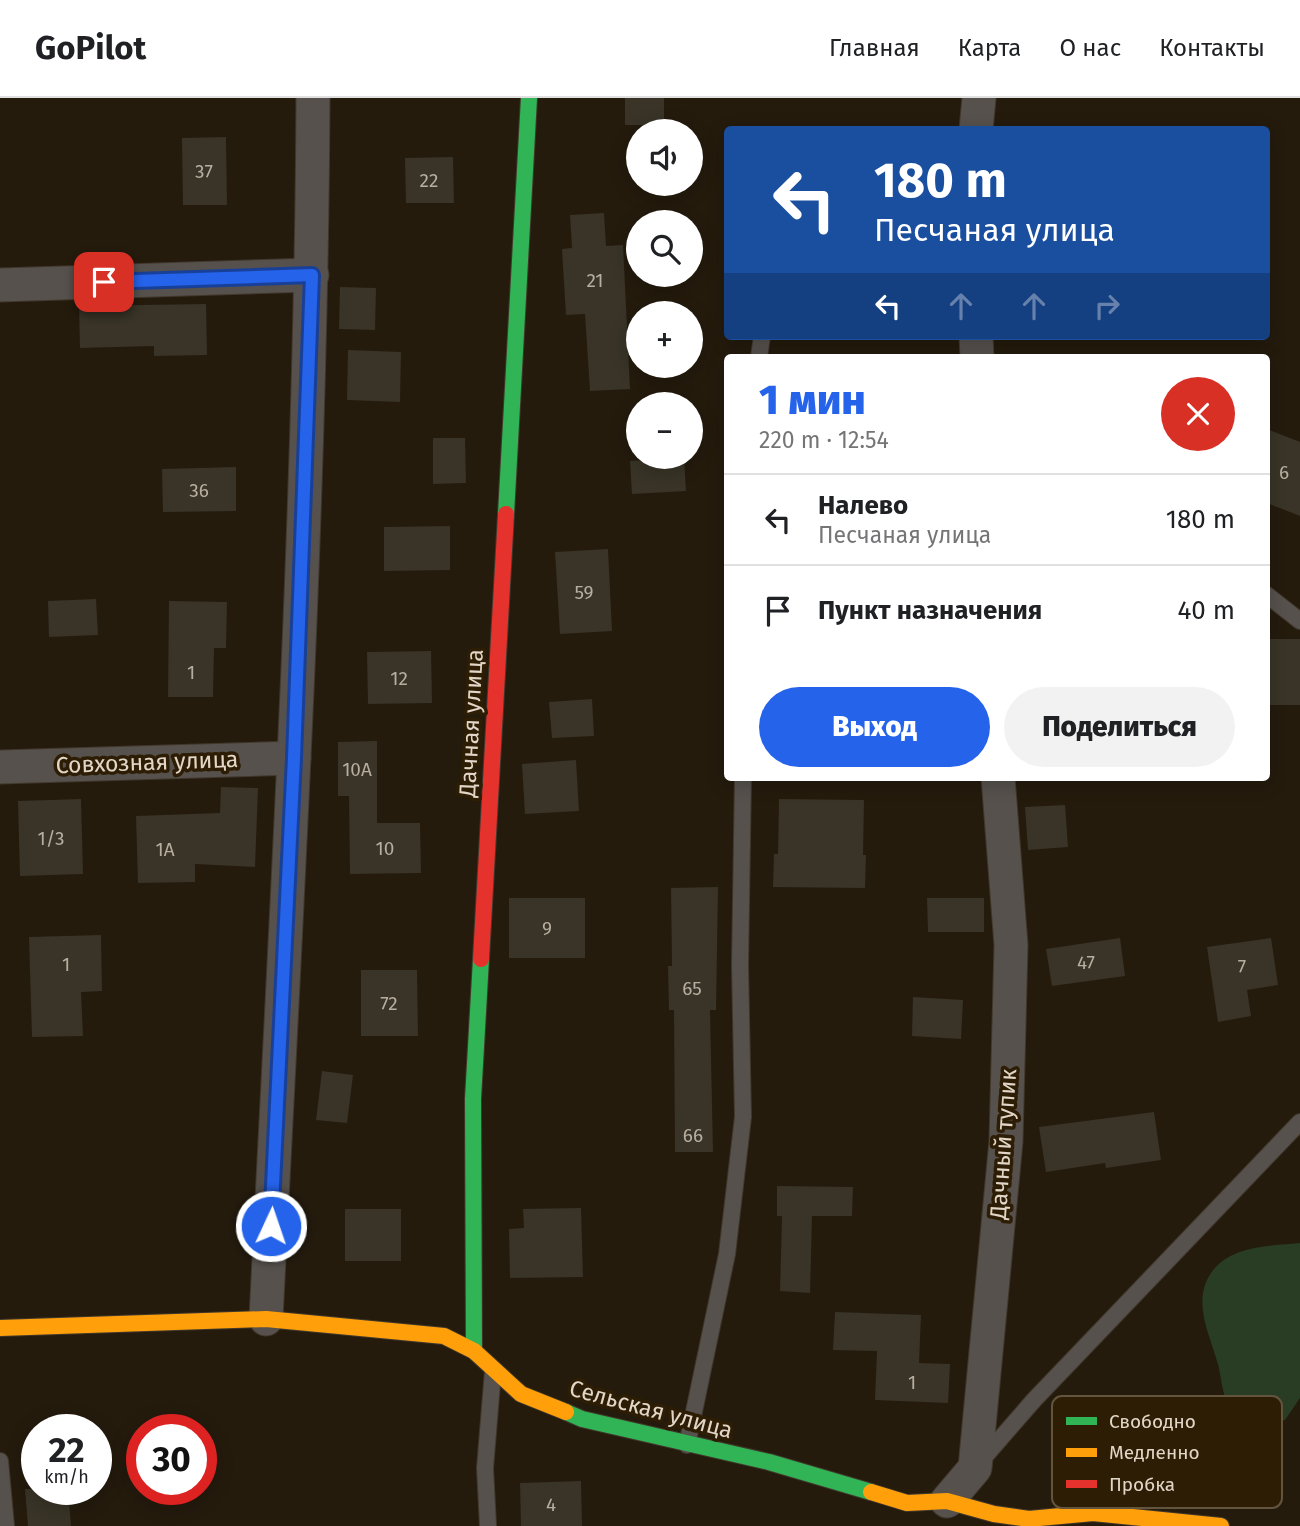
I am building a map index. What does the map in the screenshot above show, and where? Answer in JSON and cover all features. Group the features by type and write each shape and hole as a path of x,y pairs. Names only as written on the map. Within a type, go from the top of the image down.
{"street":[{"path":"266,1320 294,758 312,275 313,98"},
{"name":"Дачная улица","path":"474,1351 473,1099 529,98"},
{"path":"976,126 979,98"},
{"path":"0,285 312,275"},
{"name":"Совхозная улица","path":"0,767 294,758"},
{"name":"Дачный тупик","path":"975,1468 1006,1141 1011,945 998,781"},
{"name":"Сельская улица","path":"0,1328 266,1320 444,1336 474,1351 520,1394 582,1419 769,1462 910,1515 947,1501 994,1514 1029,1519 1093,1513 1210,1525"},
{"path":"947,1501 975,1468"}],"lane":[{"path":"1270,597 1300,621"},
{"path":"687,1445 727,1254 743,1117 740,965 743,781"},
{"path":"975,1468 1034,1400 1300,1122"},
{"path":"488,1526 485,1468 493,1371"},
{"path":"0,1461 6,1526"}],"shaded area":[{"path":"1300,1243 1300,1398 1285,1420 1282,1420 1282,1396 1224,1396 1202,1306 1205,1284 1219,1264 1240,1252 1264,1246"}],"building":[{"path":"625,98 664,98 664,119 626,119 625,125"},
{"path":"226,137 227,205 183,205 182,138"},
{"path":"453,157 454,203 406,203 405,158"},
{"path":"604,213 606,246 623,245 626,378 629,378 630,389 590,391 585,314 566,315 562,249 572,248 570,215"},
{"path":"340,287 376,288 375,330 339,329"},
{"path":"206,304 207,355 154,356 154,346 80,348 79,306"},
{"path":"348,350 401,352 400,402 347,400"},
{"path":"1270,430 1300,442 1300,516 1270,504"},
{"path":"433,438 465,438 466,483 433,484"},
{"path":"236,467 236,511 163,512 162,469"},
{"path":"630,469 685,469 686,491 632,494"},
{"path":"450,526 450,570 384,571 384,527"},
{"path":"608,549 612,631 560,634 555,552"},
{"path":"96,599 98,635 49,637 48,601"},
{"path":"169,601 227,602 226,648 214,648 213,697 168,697"},
{"path":"1270,639 1300,639 1300,705 1270,705"},
{"path":"431,651 432,703 368,704 367,652"},
{"path":"592,699 594,736 552,738 549,702"},
{"path":"377,741 377,823 420,823 421,873 350,874 349,796 338,796 338,742"},
{"path":"576,760 579,811 525,814 522,764"},
{"path":"221,787 258,788 255,867 195,864 195,882 138,883 136,816 220,813"},
{"path":"81,799 83,874 20,876 18,801"},
{"path":"779,799 864,800 865,888 773,887 774,854 778,854"},
{"path":"1065,805 1068,847 1028,850 1025,807"},
{"path":"718,887 716,1010 710,1010 713,1152 675,1152 674,1010 669,1010 668,966 672,966 671,888"},
{"path":"509,898 585,898 585,958 509,958"},
{"path":"927,898 984,898 984,932 928,932"},
{"path":"101,935 102,991 81,992 83,1036 32,1037 29,937"},
{"path":"1120,938 1125,976 1052,986 1046,949"},
{"path":"1271,938 1278,985 1247,990 1251,1016 1218,1022 1207,947"},
{"path":"361,970 417,970 418,1036 361,1036"},
{"path":"913,997 963,1000 961,1039 912,1036"},
{"path":"322,1071 353,1075 347,1123 316,1120"},
{"path":"1154,1112 1161,1160 1106,1168 1105,1163 1046,1172 1039,1127"},
{"path":"777,1186 853,1187 852,1216 812,1216 810,1293 780,1291 782,1216 777,1216"},
{"path":"581,1208 583,1277 510,1278 509,1229 524,1228 523,1209"},
{"path":"345,1209 401,1209 401,1261 345,1261"},
{"path":"835,1312 921,1315 919,1363 950,1364 948,1403 875,1400 877,1351 833,1350"},
{"path":"581,1481 582,1526 521,1526 520,1483"},
{"path":"26,1505 69,1505 71,1526 28,1526"}],"traffic: fast":[{"path":"506,514 529,98"},
{"path":"474,1351 473,1099 481,959"},
{"path":"566,1412 582,1419 769,1462 871,1492"}],"traffic: slow":[{"path":"0,1328 266,1319 444,1336 474,1351 521,1394 566,1412"},
{"path":"871,1492 907,1503 947,1501 994,1514 1029,1519 1093,1513 1221,1526"}],"traffic: jam":[{"path":"481,959 506,514"}],"route":[{"path":"104,282 312,275 294,758 271,1226"}]}
